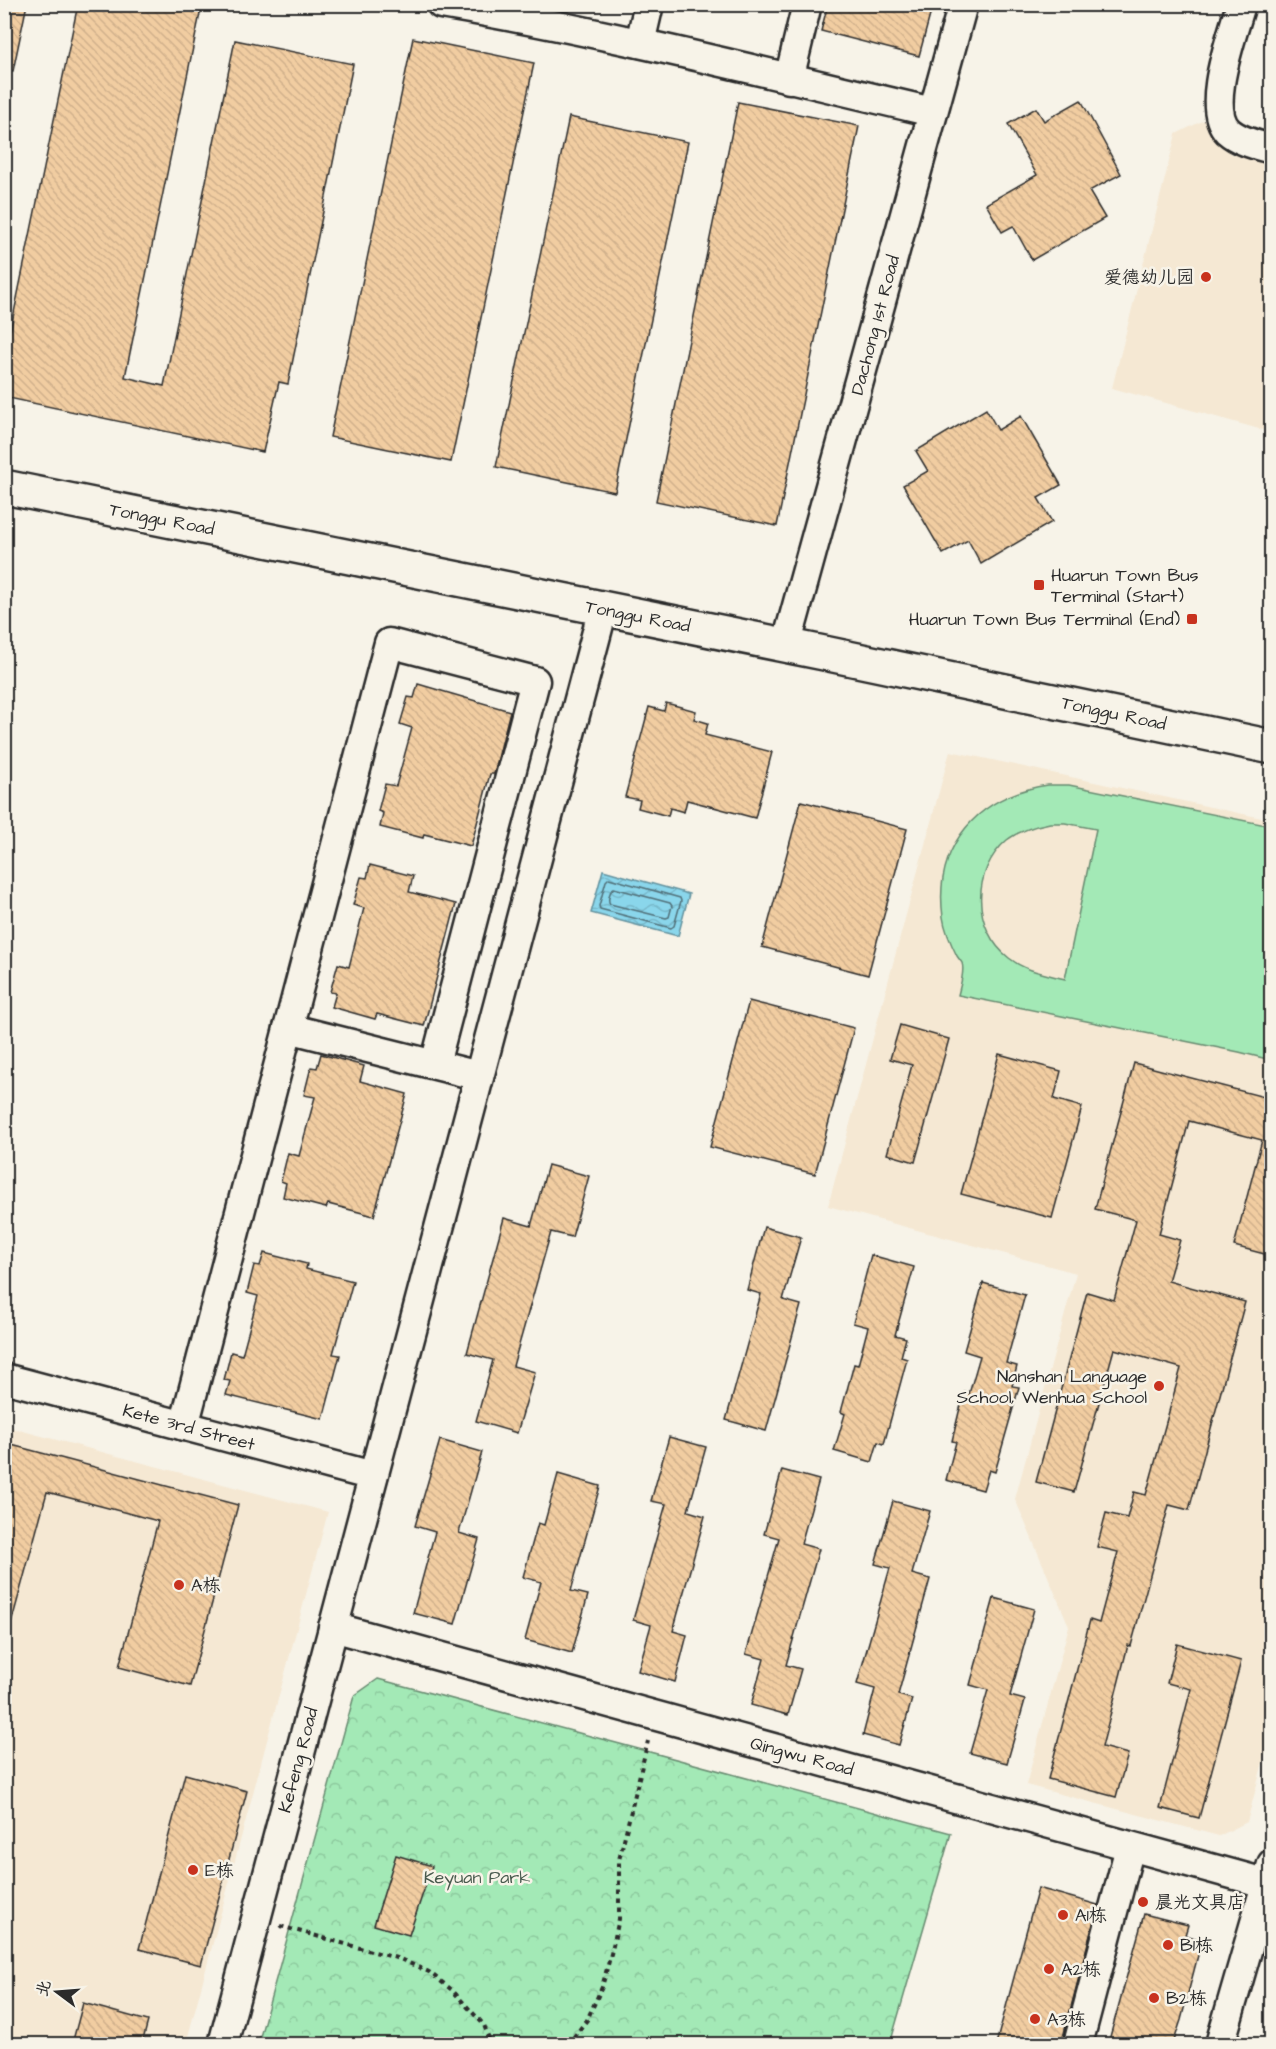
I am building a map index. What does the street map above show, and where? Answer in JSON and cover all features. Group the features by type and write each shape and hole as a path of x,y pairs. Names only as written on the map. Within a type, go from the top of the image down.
{"main road":[{"name":"Tonggu Road","path":"4,487 1218,734 1272,747"}],"street":[{"path":"441,4 502,10 933,112"},
{"path":"640,43 649,4"},
{"path":"789,79 807,4"},
{"name":"Dachong 1st Road","path":"786,646 963,4"},
{"path":"1240,4 1222,73 1218,108 1227,130 1235,136 1272,149"},
{"name":"Kefeng Road","path":"223,2044 603,609"},
{"path":"184,1425 388,643 535,681 435,1065"},
{"path":"288,1028 479,1076"},
{"name":"Kete 3rd Street","path":"4,1378 372,1476"},
{"name":"Qingwu Road","path":"333,1627 1130,1847 1270,1878"},
{"path":"1078,2044 1130,1847"},
{"path":"1220,2044 1270,1878"}],"path":[{"path":"568,2044 587,2020 602,1987 612,1950 619,1918 619,1860 648,1741"},
{"path":"279,1926 400,1959 429,1972 452,1990 484,2025 491,2044"}],"shaded area":[{"name":"爱德幼儿园","path":"1204,120 1232,154 1271,165 1270,432 1112,388 1176,134"},
{"name":"Nanshan Language School, Wenhua School","path":"950,751 1271,820 1272,1728 1247,1822 1219,1836 1026,1785 1069,1626 1015,1499 1076,1273 828,1206"},
{"path":"4,1426 328,1512 186,2044 5,2044"}],"green space":[{"path":"1048,785 1069,785 1271,826 1271,1060 958,995 963,966 948,937 943,917 942,891 945,867 954,846 966,828 982,812 1001,800 1023,791","holes":["1050,823 1065,823 1096,829 1065,979 1029,969 1009,958 988,932 981,900 982,883 987,867 995,853 1007,840 1033,827"]},
{"name":"Keyuan Park","path":"378,1679 951,1833 890,2044 258,2044 354,1696"}],"water":[{"path":"603,870 689,894 678,936 591,913"}],"building":[{"path":"4,4 27,4 13,71 4,70"},
{"path":"78,4 202,4 125,377 164,386 235,40 353,64 288,384 279,382 263,452 4,397 4,361"},
{"path":"828,4 933,4 919,56 821,31"},
{"path":"413,38 534,63 451,462 330,437"},
{"path":"1081,100 1121,174 1089,191 1105,218 1032,260 1013,226 1002,232 986,204 1037,175 1008,124 1036,108 1044,121"},
{"path":"738,102 859,126 777,526 656,501"},
{"path":"569,117 688,142 615,492 496,467"},
{"path":"986,409 998,430 1021,416 1061,485 1038,498 1052,522 981,564 968,540 943,554 903,485 928,471 916,451"},
{"path":"418,684 510,711 494,774 490,774 471,846 424,834 423,838 380,827 383,813 378,811 385,784 396,786 412,728 400,724 408,697 414,698"},
{"path":"666,703 696,711 694,719 708,723 705,735 772,752 755,818 687,800 684,812 670,808 668,816 638,808 640,800 625,797 649,707 664,711"},
{"path":"801,801 907,829 868,975 762,947"},
{"path":"370,865 413,876 409,892 456,904 424,1026 377,1014 375,1019 332,1007 336,993 330,992 338,964 349,967 364,908 353,905 361,877 367,878"},
{"path":"749,1001 854,1028 815,1174 710,1147"},
{"path":"900,1025 949,1039 915,1162 887,1154 912,1065 890,1059"},
{"path":"321,1054 364,1066 360,1081 407,1094 374,1216 328,1204 326,1208 283,1197 286,1183 281,1181 288,1153 299,1156 315,1097 304,1095 311,1067 317,1068"},
{"path":"999,1054 1061,1071 1054,1099 1082,1107 1052,1218 961,1194"},
{"path":"1134,1063 1272,1099 1272,1256 1234,1246 1262,1140 1189,1121 1159,1234 1180,1240 1168,1281 1245,1302 1189,1510 1169,1505 1131,1646 1128,1645 1102,1747 1128,1754 1116,1797 1048,1779 1090,1620 1099,1623 1118,1552 1097,1547 1106,1513 1127,1518 1134,1492 1146,1495 1181,1368 1114,1349 1074,1492 1036,1482 1087,1292 1114,1300 1136,1220 1095,1209"},
{"path":"548,1165 589,1176 572,1237 551,1232 513,1366 535,1372 517,1433 476,1421 493,1360 467,1353 504,1218 531,1226"},
{"path":"764,1227 801,1237 783,1300 801,1305 766,1431 726,1420 761,1294 747,1290"},
{"path":"264,1253 307,1264 306,1269 353,1281 333,1354 340,1355 323,1419 226,1395 230,1381 224,1380 231,1352 242,1355 258,1296 247,1293 254,1265 260,1266"},
{"path":"871,1255 914,1267 895,1335 906,1338 901,1357 907,1359 884,1444 878,1442 872,1462 834,1451 845,1414 841,1412 854,1364 858,1365 868,1327 853,1323"},
{"path":"983,1283 1025,1295 1006,1363 1017,1366 1012,1386 1019,1387 995,1472 989,1470 983,1490 946,1480 956,1442 952,1441 959,1412 965,1392 969,1394 980,1356 964,1351"},
{"path":"669,1437 706,1447 688,1511 705,1516 673,1631 687,1635 675,1682 638,1671 651,1625 633,1620 666,1504 651,1501"},
{"path":"440,1440 482,1452 459,1533 479,1539 455,1624 413,1613 435,1532 415,1526"},
{"name":"A栋","path":"4,1443 238,1505 190,1686 119,1667 158,1521 47,1492 11,1624 4,1623"},
{"path":"782,1470 819,1480 801,1544 819,1549 786,1665 801,1669 788,1715 751,1705 764,1659 746,1654 779,1538 764,1534"},
{"path":"558,1474 600,1486 571,1591 588,1595 572,1653 525,1640 541,1582 523,1577 538,1523 544,1525"},
{"path":"893,1501 930,1511 912,1574 930,1579 898,1695 912,1699 899,1745 863,1735 875,1689 857,1684 890,1568 875,1564"},
{"path":"994,1598 1034,1609 1010,1696 1025,1700 1007,1763 970,1753 988,1690 970,1685"},
{"path":"1177,1644 1241,1661 1199,1818 1160,1808 1191,1689 1167,1683"},
{"name":"E栋","path":"185,1774 247,1791 201,1965 139,1949"},
{"path":"396,1855 432,1866 409,1935 374,1925"},
{"path":"1038,1888 1098,1905 1062,2041 1061,2044 996,2044"},
{"path":"1144,1914 1188,1925 1185,1935 1202,1940 1181,2020 1173,2044 1108,2044"},
{"path":"83,2003 148,2021 142,2044 72,2044"}],"place":[{"name":"爱德幼儿园","path":"1206,277"},
{"name":"Huarun Town Bus Terminal (Start)","path":"1039,585"},
{"name":"Huarun Town Bus Terminal (End)","path":"1192,619"},
{"name":"Nanshan Language School, Wenhua School","path":"1159,1386"},
{"name":"A栋","path":"179,1585"},
{"name":"E栋","path":"193,1870"},
{"name":"晨光文具店","path":"1143,1902"},
{"name":"A1栋","path":"1063,1915"},
{"name":"B1栋","path":"1168,1945"},
{"name":"A2栋","path":"1049,1969"},
{"name":"B2栋","path":"1154,1998"},
{"name":"A3栋","path":"1035,2019"}]}
